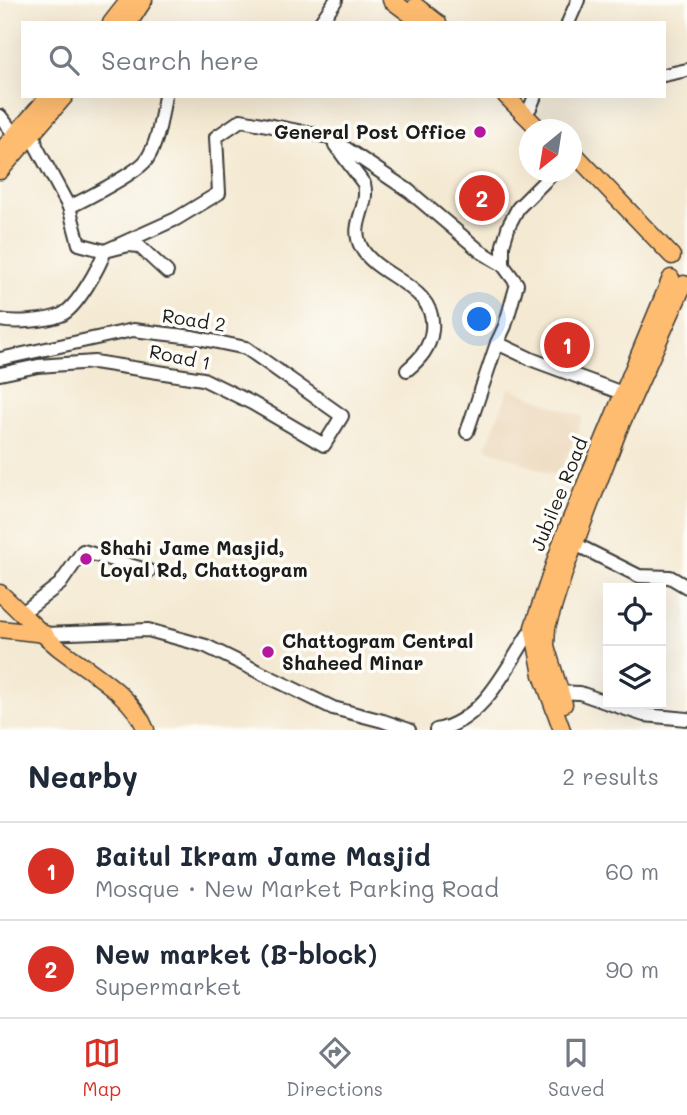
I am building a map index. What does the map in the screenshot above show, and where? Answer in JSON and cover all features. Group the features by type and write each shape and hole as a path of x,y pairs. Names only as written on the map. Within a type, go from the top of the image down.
{"main road":[{"path":"113,21 129,0"},
{"path":"130,21 145,0"},
{"path":"391,0 432,21"},
{"path":"408,0 433,21"},
{"path":"0,152 47,98"},
{"path":"0,171 63,98"},
{"path":"508,98 529,119"},
{"path":"528,100 543,119"},
{"path":"582,161 676,256"},
{"path":"582,170 676,256"},
{"path":"572,730 554,692 546,646 547,627 569,541 681,282 667,270 676,256"},
{"name":"Jubilee Road","path":"562,730 554,692 542,675 533,626 569,541 622,393 681,282"},
{"path":"0,593 58,647 125,700 139,714 146,730"},
{"path":"0,629 45,634"}],"street":[{"path":"321,21 336,0"},
{"path":"569,21 578,0"},
{"path":"666,75 687,70"},
{"path":"69,206 146,162 157,138 165,98"},
{"path":"0,116 15,135"},
{"path":"0,320 16,322 61,315 69,310 84,290 105,251 176,219 219,193 216,137 241,120 329,136 409,191 480,251 503,265 517,284 467,432"},
{"path":"34,133 36,146 69,206 79,244 105,251 129,245 139,246 167,272"},
{"path":"329,136 364,184 365,205 356,228 362,248 370,258 420,295 431,312 433,325 430,344 407,370"},
{"path":"503,265 503,245 509,225 518,208 544,182"},
{"name":"Road 2","path":"0,359 133,330 193,337 246,348 342,416 331,434"},
{"path":"497,343 533,360 622,393"},
{"name":"Road 1","path":"0,374 38,366 94,362 204,379 252,403 324,445 331,434"},
{"path":"569,541 639,576 670,577 685,582"},
{"path":"22,613 60,584 83,551 149,571"},
{"path":"436,730 456,724 486,700 533,626"},
{"path":"45,634 148,630 206,646 333,708 383,720 409,730"},
{"path":"554,692 580,693 603,701"},
{"path":"627,709 644,715 687,719"},
{"path":"683,730 687,725"}],"shaded area":[{"path":"509,388 583,417 559,477 486,448"}],"place":[{"name":"General Post Office","path":"480,132"},
{"name":"New market (B-block)","path":"482,198"},
{"name":"Baitul Ikram Jame Masjid","path":"567,345"},
{"name":"Shahi Jame Masjid, Loyal Rd, Chattogram","path":"86,559"},
{"name":"Chattogram Central Shaheed Minar","path":"268,652"}]}
